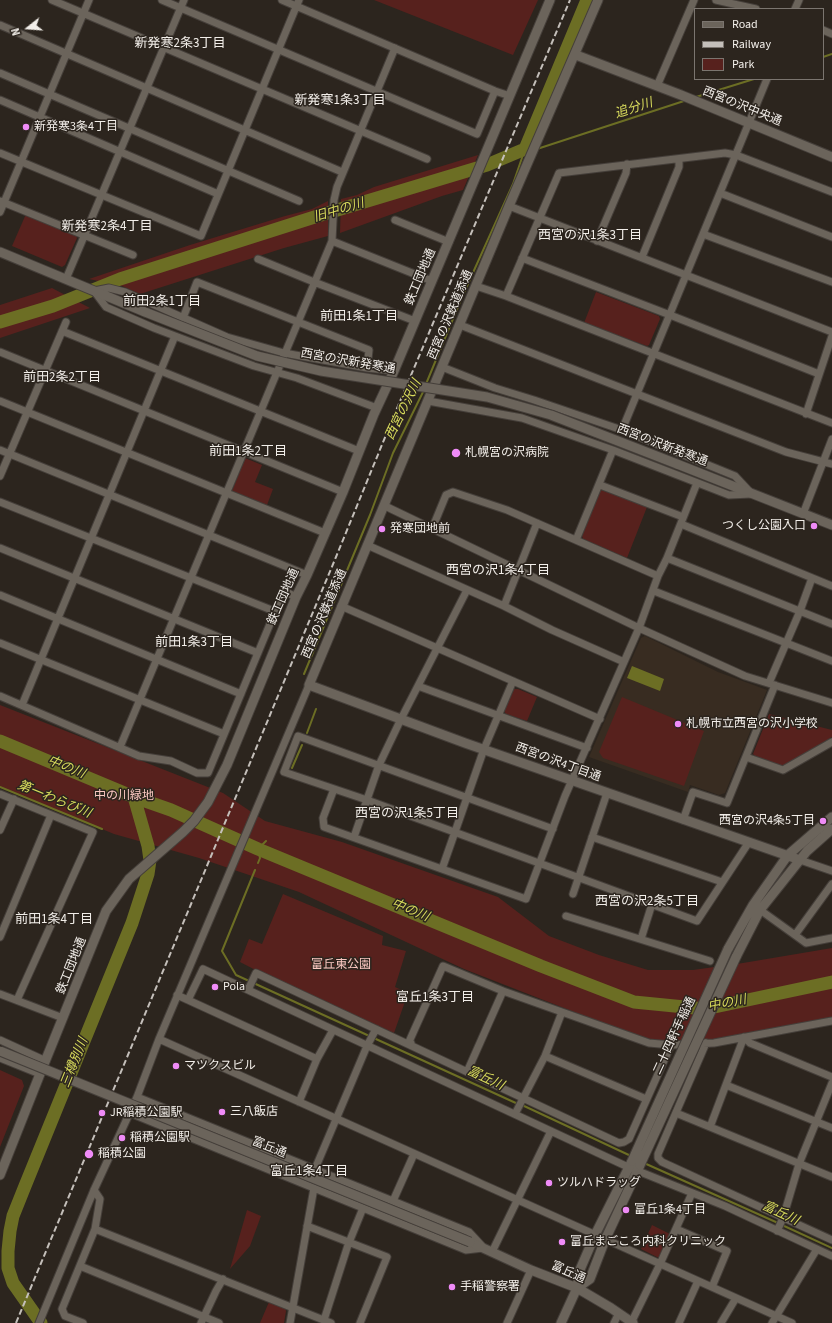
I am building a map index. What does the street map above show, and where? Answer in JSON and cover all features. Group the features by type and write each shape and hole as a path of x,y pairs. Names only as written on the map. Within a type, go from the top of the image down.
{"street":[{"path":"52,0 427,160"},
{"path":"0,212 2,202 21,162 89,0"},
{"path":"162,0 476,134 495,91"},
{"path":"66,279 86,235 184,0"},
{"path":"282,0 298,3 395,48 510,96"},
{"name":"鉄工団地通","path":"0,1175 106,911 130,880 183,832 208,802 227,765 296,597 307,575 394,371 550,0"},
{"name":"西宮の沢鉄道添通","path":"309,685 509,206 576,55 598,0"},
{"path":"657,86 694,0"},
{"path":"716,0 752,8"},
{"path":"0,153 201,236 298,3"},
{"path":"0,25 342,172"},
{"path":"120,747 332,241 335,191 395,48"},
{"name":"西宮の沢中央通","path":"576,55 681,95 832,157"},
{"path":"0,73 299,201"},
{"path":"622,430 767,80"},
{"path":"0,100 218,194"},
{"path":"506,296 559,173 725,153 736,155 832,192"},
{"path":"642,257 679,167 678,159"},
{"path":"597,241 626,173 627,164"},
{"path":"720,193 832,236"},
{"path":"2,202 133,255"},
{"path":"509,206 832,332"},
{"path":"395,220 448,242"},
{"path":"703,234 832,282"},
{"path":"332,241 432,281"},
{"name":"西宮の沢新発寒通","path":"0,252 145,312 257,356 320,372 487,397 551,415 832,525"},
{"path":"522,258 819,374"},
{"path":"258,259 415,321"},
{"path":"184,318 197,282 368,350 367,368"},
{"path":"476,286 506,296 832,424"},
{"path":"377,408 297,378 254,366 176,336 106,307 94,291 109,288 120,290 227,337 284,353 367,368 394,371"},
{"path":"0,476 66,322"},
{"path":"460,325 786,452 832,464"},
{"path":"62,331 162,370 359,451"},
{"path":"22,705 176,336"},
{"path":"806,414 832,336"},
{"path":"0,352 342,492"},
{"path":"442,367 495,388 622,430 736,476 751,494"},
{"path":"0,401 325,533"},
{"path":"428,401 522,418 613,450 729,495 751,494"},
{"path":"803,514 832,440"},
{"path":"0,450 307,575"},
{"path":"576,540 600,485 613,450"},
{"path":"334,789 323,818 324,827 526,899 572,780 639,628 654,591 658,576 667,558 697,483"},
{"path":"600,485 832,586"},
{"path":"432,529 446,495 453,492 507,510 658,576"},
{"path":"0,502 274,611"},
{"path":"384,506 639,628 745,676 832,703"},
{"path":"504,606 537,523"},
{"path":"367,545 504,606 552,630 624,662"},
{"path":"0,548 258,653"},
{"path":"667,558 832,624"},
{"path":"683,820 693,792 727,803 746,757 786,642 800,611 812,578"},
{"path":"354,837 379,765 467,590"},
{"path":"654,591 832,661"},
{"path":"0,696 140,756 171,761 197,772 208,773 274,611 282,595 288,593 296,597"},
{"path":"0,595 241,694"},
{"path":"341,606 600,719"},
{"path":"0,643 224,734"},
{"path":"442,869 484,749 513,681"},
{"path":"38,1323 94,1190 137,1097 177,995 309,685"},
{"name":"西宮の沢4丁目通","path":"309,685 607,793 800,860"},
{"path":"418,686 587,748"},
{"path":"553,829 298,736 284,772 367,800 539,864 697,920 749,842"},
{"path":"746,757 783,770 832,742"},
{"path":"573,894 607,793"},
{"path":"0,794 93,832 17,1000"},
{"path":"0,830 14,799"},
{"path":"0,937 51,815"},
{"name":"二十四軒手稲通","path":"577,1288 590,1279 634,1166 728,949 788,855 832,817"},
{"name":"二十四軒手稲通","path":"561,1323 577,1288 579,1272 595,1235 634,1166 736,957 756,907 807,851 832,829"},
{"path":"592,837 722,882"},
{"path":"800,860 832,871"},
{"path":"795,935 832,884"},
{"path":"641,940 652,904"},
{"path":"756,907 806,943 832,938"},
{"path":"566,916 710,961"},
{"path":"411,1043 443,966 503,991 649,1043 671,1045 706,1043 744,1038 832,1021"},
{"path":"188,1000 203,969 249,989 333,1030 368,1044 516,1112 551,1131 778,1229 832,1256"},
{"path":"249,989 256,973 375,1031 411,1043 522,1099 619,1142 624,1142 629,1139 671,1045"},
{"path":"467,1072 503,991"},
{"path":"0,994 64,1018"},
{"path":"177,995 317,1059"},
{"path":"516,1112 545,1056 562,1012"},
{"path":"299,1102 317,1059 333,1030"},
{"path":"315,1169 368,1044 375,1031"},
{"path":"744,1038 750,1043 832,1077"},
{"path":"710,1127 744,1038"},
{"path":"159,1039 792,1323"},
{"path":"0,1040 46,1061"},
{"path":"706,1043 658,1154 658,1158 662,1162 782,1219 832,1240"},
{"name":"富丘通","path":"0,1051 470,1242 531,1270 577,1288 632,1322"},
{"path":"545,1056 646,1099"},
{"path":"0,1058 40,1074"},
{"path":"778,1229 799,1164 832,1083"},
{"path":"726,1085 832,1128"},
{"path":"137,1097 469,1232 488,1250"},
{"path":"130,1113 466,1250 488,1250"},
{"path":"676,1113 832,1177"},
{"path":"488,1250 516,1200 551,1131"},
{"path":"393,1201 414,1154"},
{"path":"290,1323 314,1188"},
{"path":"83,1323 65,1316 62,1309 96,1229 100,1199 94,1190"},
{"path":"632,1322 692,1193"},
{"path":"96,1229 327,1322 349,1242 363,1208"},
{"path":"307,1226 387,1257 360,1323"},
{"path":"676,1229 727,1251 712,1288"},
{"path":"772,1323 817,1249"},
{"path":"80,1266 203,1320 219,1323"},
{"path":"507,1323 531,1270"},
{"path":"203,1320 223,1279"},
{"path":"678,1323 698,1281"},
{"path":"721,1323 736,1298"},
{"path":"614,1323 619,1313"}],"shaded area":[{"name":"札幌市立西宮の沢小学校","path":"645,636 718,672 767,690 725,793 719,795 690,785 688,792 589,757 641,638"},
{"path":"632,666 664,679 660,691 627,678"}],"green space":[{"path":"374,0 538,0 513,55"},
{"path":"478,155 463,190 442,196 340,233 341,199 357,195 374,187"},
{"path":"328,201 328,236 284,248 140,294 122,286 89,279 190,245 312,209"},
{"path":"26,214 76,235 77,238 65,265 62,267 12,246"},
{"path":"52,288 90,308 0,338 0,305"},
{"path":"596,292 659,316 660,319 649,345 647,346 584,323"},
{"path":"245,458 262,465 255,482 273,489 267,505 232,491"},
{"path":"602,490 647,507 627,558 583,539 582,536 600,491"},
{"path":"514,689 518,689 537,697 527,721 506,714 504,711"},
{"path":"622,697 704,731 684,786 603,758 599,752"},
{"name":"中の川緑地","path":"0,705 223,793 265,821 342,842 498,897 549,936 599,955 648,970 693,970 832,948 832,1018 714,1040 653,1041 587,1017 464,969 299,892 199,858 114,834 0,787"},
{"path":"769,714 832,730 832,737 788,764 779,766 756,757 753,754"},
{"name":"富丘東公園","path":"283,894 383,936 382,945 406,951 395,987 408,993 394,1033 321,1004 240,962 249,939 262,944"},
{"path":"0,1070 22,1080 24,1086 0,1147"},
{"path":"247,1210 261,1216 250,1246 230,1269"},
{"path":"652,1225 670,1234 659,1258 641,1249"},
{"path":"269,1302 285,1308 284,1323 260,1323"}],"waterway":[{"name":"旧中の川","path":"0,322 53,306 120,279 324,214 487,165 525,149 587,0"},
{"name":"追分川","path":"824,57 832,54"},
{"name":"追分川","path":"696,97 751,80"},
{"name":"追分川","path":"537,149 687,100"},
{"name":"西宮の沢川","path":"426,384 462,297 513,184 525,149"},
{"name":"西宮の沢川","path":"304,674 370,515 393,453 424,390"},
{"name":"西宮の沢川","path":"307,733 316,709"},
{"name":"中の川","path":"0,741 134,797 171,810 258,849 541,966 634,1002 705,1009 832,982"},
{"name":"西宮の沢川","path":"292,768 302,745"},
{"name":"第一わらび川","path":"0,787 102,829"},
{"name":"三樽別川","path":"41,1323 13,1283 8,1268 10,1231 13,1216 132,923 148,874 150,860 148,846 134,797"},
{"name":"西宮の沢川","path":"258,863 260,858 258,849 266,841"},
{"name":"富丘川","path":"255,870 222,951 236,975 518,1104"},
{"name":"富丘川","path":"522,1105 631,1156"},
{"name":"富丘川","path":"644,1163 778,1223"},
{"name":"富丘川","path":"782,1225 832,1248"}],"railway":[{"path":"16,1323 395,413 570,0"}],"place":[{"name":"新発寒3条4丁目","path":"26,127"},
{"name":"札幌宮の沢病院","path":"456,453"},
{"name":"つくし公園入口","path":"814,526"},
{"name":"発寒団地前","path":"382,529"},
{"name":"札幌市立西宮の沢小学校","path":"678,724"},
{"name":"西宮の沢4条5丁目","path":"823,821"},
{"name":"Pola","path":"215,987"},
{"name":"マツクスビル","path":"176,1066"},
{"name":"三八飯店","path":"222,1112"},
{"name":"JR稲積公園駅","path":"102,1113"},
{"name":"稲積公園駅","path":"122,1138"},
{"name":"稲積公園","path":"89,1154"},
{"name":"ツルハドラッグ","path":"549,1183"},
{"name":"富丘1条4丁目","path":"626,1210"},
{"name":"富丘まごころ内科クリニック","path":"562,1242"},
{"name":"手稲警察署","path":"452,1287"}],"district":[{"name":"新発寒2条3丁目","path":"180,44"},
{"name":"新発寒1条3丁目","path":"340,101"},
{"name":"新発寒2条4丁目","path":"107,227"},
{"name":"西宮の沢1条3丁目","path":"590,236"},
{"name":"前田2条1丁目","path":"162,302"},
{"name":"前田1条1丁目","path":"359,317"},
{"name":"前田2条2丁目","path":"62,378"},
{"name":"前田1条2丁目","path":"248,452"},
{"name":"西宮の沢1条4丁目","path":"498,571"},
{"name":"前田1条3丁目","path":"194,643"},
{"name":"西宮の沢1条5丁目","path":"407,814"},
{"name":"西宮の沢2条5丁目","path":"647,902"},
{"name":"前田1条4丁目","path":"54,920"},
{"name":"富丘1条3丁目","path":"435,998"},
{"name":"富丘1条4丁目","path":"309,1172"}]}
